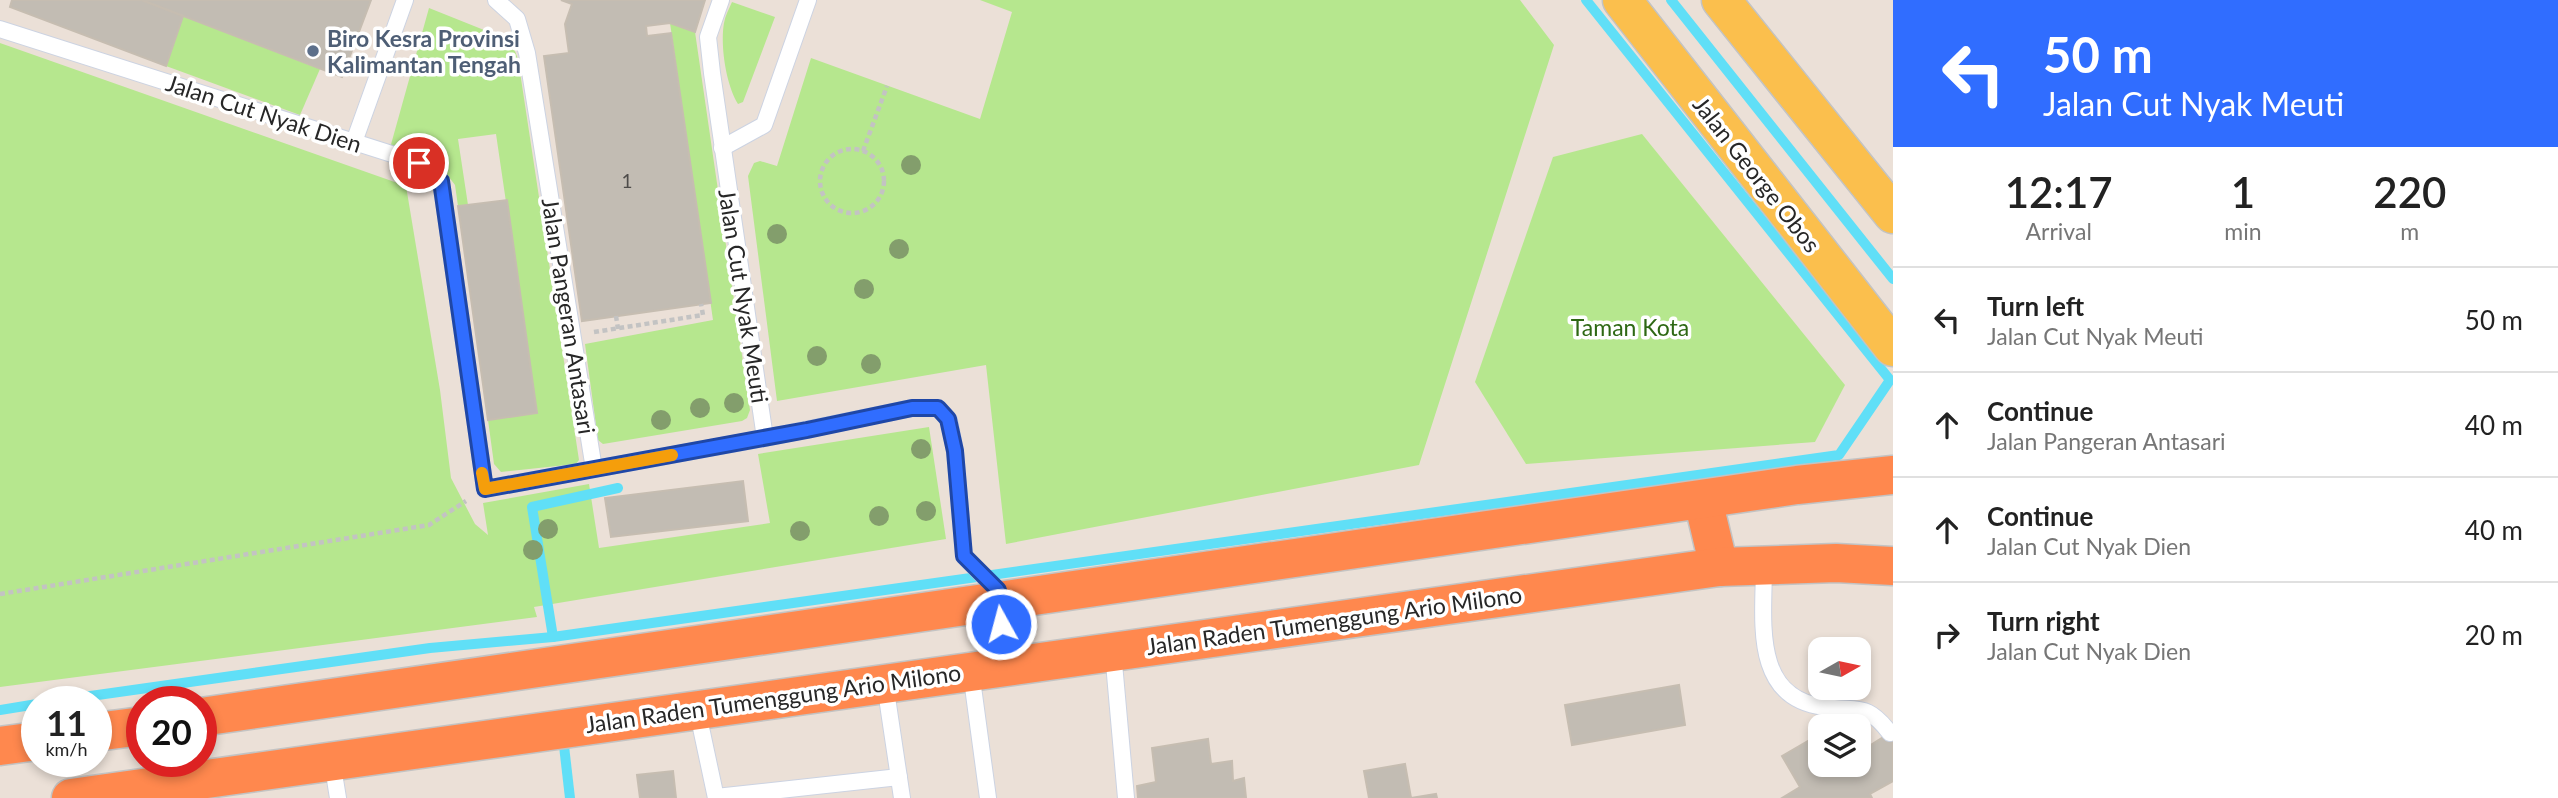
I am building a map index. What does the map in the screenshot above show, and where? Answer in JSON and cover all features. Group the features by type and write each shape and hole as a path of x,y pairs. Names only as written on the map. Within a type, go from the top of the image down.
{"highway":[{"path":"217,715 998,596 1797,485 1893,475"},
{"path":"1703,500 1718,567"},
{"name":"Jalan Raden Tumenggung Ario Milono","path":"71,798 206,788 332,761 1718,567 1836,563 1893,566"},
{"path":"0,746 21,743"}],"main road":[{"name":"Jalan George Obos","path":"1622,0 1893,347"},
{"path":"1721,0 1893,214"}],"lane":[{"path":"354,142 405,0"},
{"name":"Jalan Pangeran Antasari","path":"496,0 517,19 527,53 594,470"},
{"name":"Jalan Cut Nyak Meuti","path":"721,0 708,37 765,438"},
{"path":"722,148 764,125 808,0"},
{"name":"Jalan Cut Nyak Dien","path":"0,29 419,163 441,181 485,489"},
{"path":"485,489 912,408 938,408 948,419 955,451 964,556 998,596 989,667 988,798"},
{"path":"1764,565 1765,652 1774,678 1790,693 1822,707 1860,708 1877,716 1890,733"},
{"path":"1113,650 1126,798"},
{"path":"885,682 902,798"},
{"path":"697,709 716,798 899,777"},
{"path":"332,761 338,798"}],"path":[{"path":"863,151 887,86"},
{"path":"852,148 863,151 879,162 885,177 883,193 874,206 858,214 841,213 826,202 820,185 823,167 834,154 852,148"},
{"path":"572,335 702,316 701,304"},
{"path":"616,316 618,329"},
{"path":"0,594 429,525 485,489"}],"green space":[{"path":"980,0 1520,0 1554,45 1419,465 1006,544 986,365 777,401 748,176 754,163 760,161 777,166 811,58 980,119 1012,12"},
{"path":"732,2 775,17 743,102 738,104 727,76 723,42 725,20"},
{"path":"429,8 504,38 513,46 518,59 579,460 576,464 501,472 494,464 488,420 537,413 496,134 458,139 468,205 458,206 455,185 446,173 390,148"},
{"path":"183,16 320,69 300,115 166,66"},
{"path":"670,23 695,32 750,410 747,418 742,421 603,444 598,440 585,344 713,320"},
{"path":"0,43 406,186 440,390 451,478 475,524 488,535 483,503 589,484 599,548 770,523 758,454 929,427 946,539 534,607 537,617 0,687"},
{"name":"Taman Kota","path":"1642,134 1845,385 1815,442 1526,464 1475,382 1553,157"}],"building":[{"path":"12,0 142,0 183,16 166,66 10,7"},
{"name":"Biro Kesra Provinsi Kalimantan Tengah","path":"142,0 371,0 342,77"},
{"path":"561,0 705,0 695,32 670,23 646,26 647,36 671,33 711,303 582,321 544,56 569,53 565,24 572,4"},
{"path":"507,200 537,413 488,420 458,206"},
{"path":"743,481 748,521 611,537 605,498"},
{"path":"1679,685 1685,725 1572,745 1565,705"},
{"path":"1893,731 1893,781 1870,794 1872,798 1782,798 1800,787 1782,756 1808,741 1808,777 1871,777 1871,745"},
{"path":"1208,739 1211,764 1232,761 1233,781 1244,778 1246,798 1138,798 1137,786 1156,782 1152,748"},
{"path":"1405,764 1411,798 1369,798 1364,771"},
{"path":"673,771 676,798 640,798 637,775"},
{"path":"1436,794 1437,798 1411,798"}],"waterway":[{"path":"112,693 430,648 553,637 1839,455 1890,380 1586,0"},
{"path":"1671,0 1893,279"},
{"path":"553,637 532,507 618,488"},
{"path":"0,710 21,707"},
{"path":"564,746 570,798"}],"slow traffic":[{"path":"482,473 485,489 672,455"}],"place":[{"name":"Biro Kesra Provinsi Kalimantan Tengah","path":"313,51"}],"route":[{"path":"419,163 441,181 485,489 912,408 938,408 948,419 955,451 964,556 998,590 1001,624"}]}
